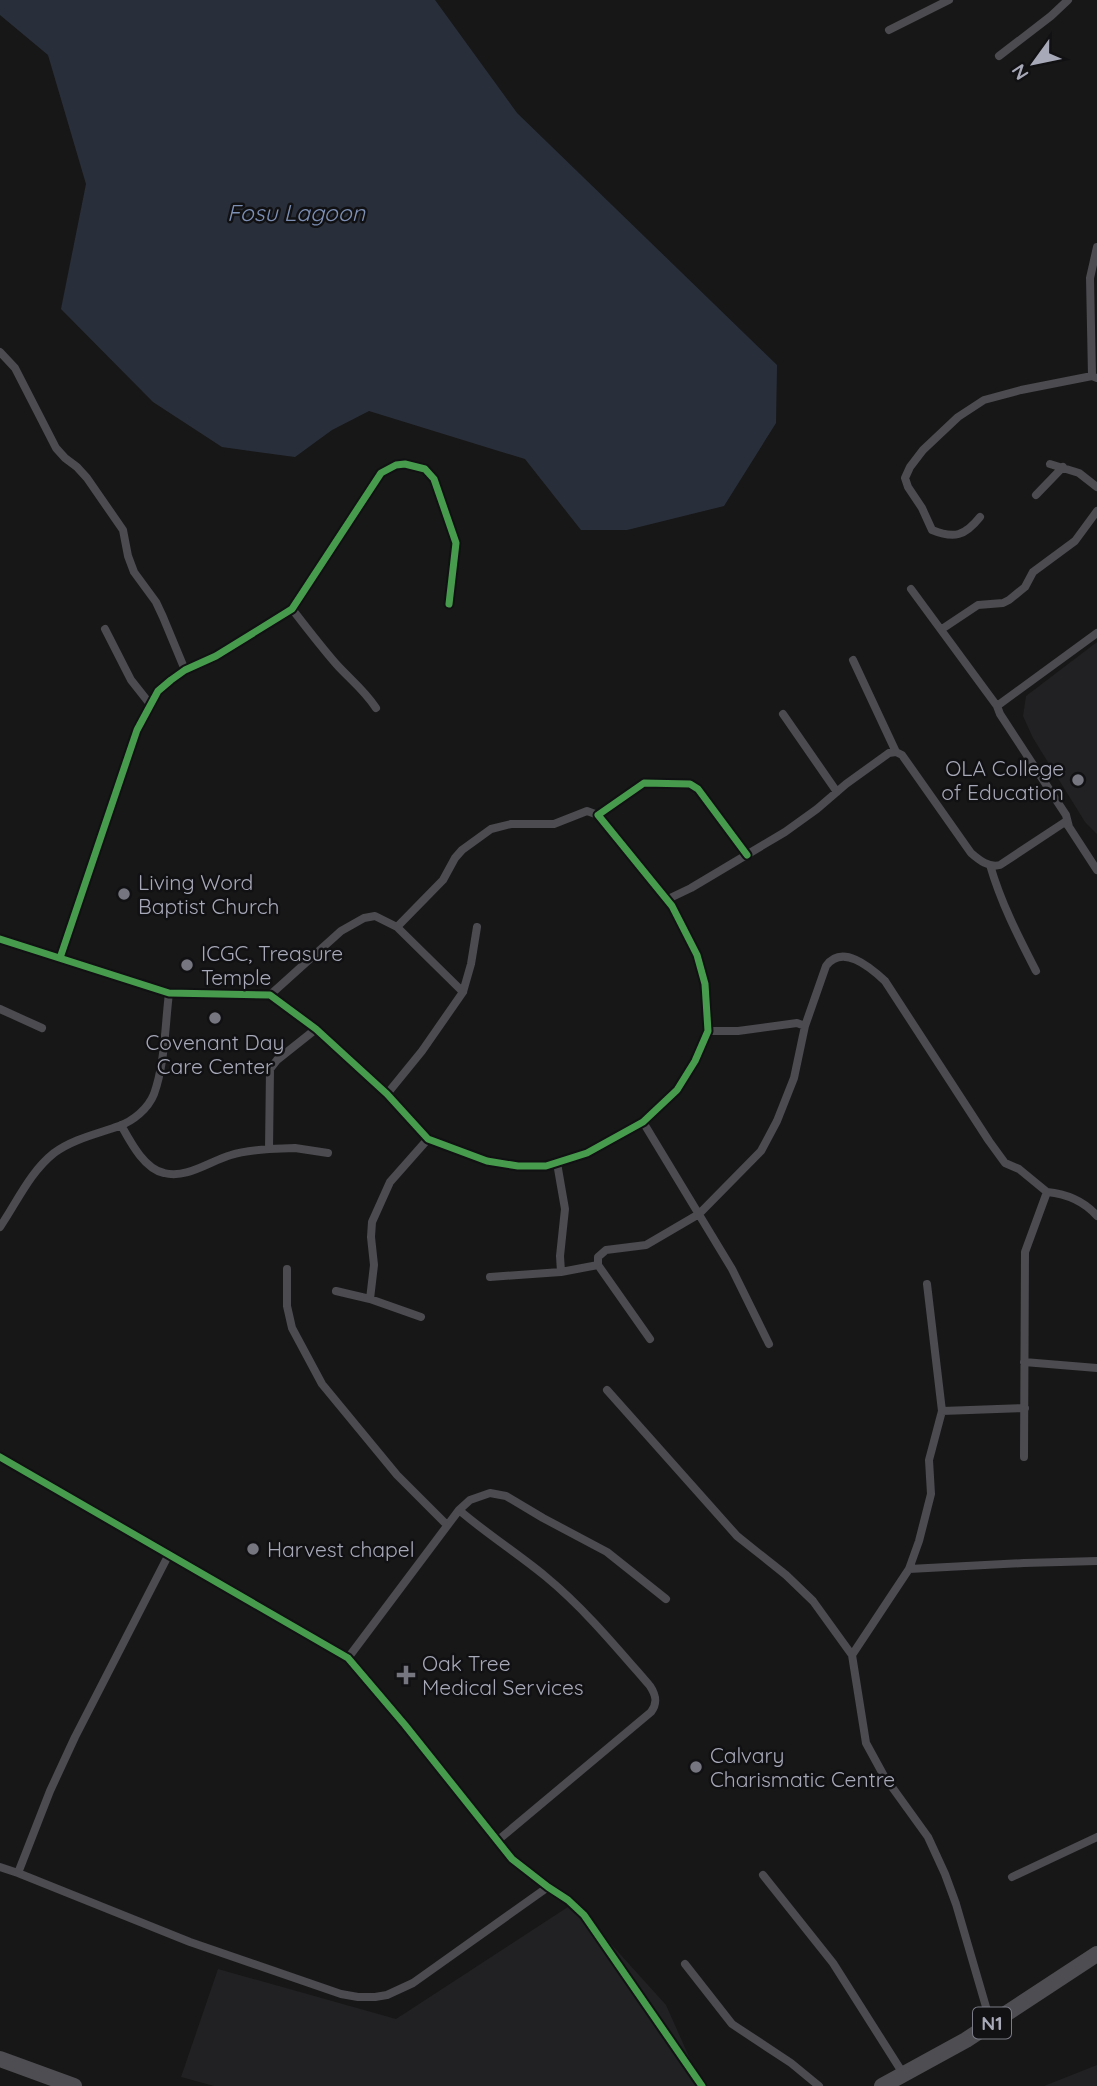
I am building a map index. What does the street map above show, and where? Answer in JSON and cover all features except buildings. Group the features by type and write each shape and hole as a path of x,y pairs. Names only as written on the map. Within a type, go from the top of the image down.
{"highway":[{"name":"N1","path":"884,2086 991,2024 1097,1954"},
{"path":"0,2059 74,2086"}],"street":[{"path":"889,30 949,0"},
{"path":"999,56 1068,0"},
{"path":"980,517 972,528 957,535 945,535 932,530 905,478 923,450 958,417 984,400 1021,390 1095,377 1090,278 1097,247"},
{"path":"0,352 15,368 57,448 87,478 123,530 134,572 163,617 185,670"},
{"path":"60,958 136,730 158,691 185,670 216,656 292,609 382,473 396,465 405,464 425,469 434,479 456,543 449,604"},
{"path":"1050,464 1079,473 1097,487"},
{"path":"1036,495 1063,467"},
{"path":"942,629 978,605 1007,601 1025,587 1033,572 1075,541 1097,511"},
{"path":"911,589 997,706 1066,815 1069,827"},
{"path":"292,609 325,651 365,691 376,708"},
{"path":"105,629 131,680 150,704"},
{"path":"997,706 1097,633"},
{"path":"853,660 896,752"},
{"path":"783,714 837,792"},
{"path":"668,899 796,824 889,753 896,752 902,755 971,853 990,865 1000,865 1065,822 1097,870"},
{"path":"598,815 644,783 690,784 698,789 747,855"},
{"path":"0,939 169,993 270,995 316,1029 387,1094 428,1139 487,1161 517,1166 546,1166 587,1153 643,1122 677,1090 695,1061 708,1031 705,984 697,955 668,899 598,815 587,811 554,824 511,824 491,829 454,858 443,880 397,927"},
{"path":"990,865 1010,922 1037,971"},
{"path":"270,995 333,937 364,918 375,916 397,927 463,992"},
{"path":"387,1094 422,1051 463,992 477,927"},
{"path":"650,1339 597,1265 598,1257 606,1250 646,1245 699,1214 761,1151 794,1079 805,1026 826,966 832,958 841,956 853,959 873,970 885,981 1005,1163 1019,1169 1047,1192 1069,1196 1086,1204 1097,1216"},
{"path":"0,1227 35,1172 54,1154 90,1135 121,1125 137,1116 153,1097 162,1059 169,993"},
{"path":"0,1009 42,1028"},
{"path":"708,1031 738,1031 797,1023 805,1026"},
{"path":"269,1150 268,1102 271,1069 277,1060 316,1029"},
{"path":"643,1122 732,1269 769,1344"},
{"path":"121,1125 135,1150 153,1168 164,1174 185,1173 228,1156 269,1150 295,1149 328,1153"},
{"path":"370,1299 374,1265 372,1222 390,1182 428,1139"},
{"path":"556,1163 565,1209 561,1272"},
{"path":"1024,1457 1025,1252 1047,1192"},
{"path":"490,1277 561,1272 597,1265"},
{"path":"287,1269 287,1306 292,1328 322,1384 397,1475 447,1525"},
{"path":"852,1655 909,1569 931,1493 929,1460 942,1411 927,1284"},
{"path":"336,1292 370,1299 421,1317"},
{"path":"1024,1362 1097,1367"},
{"path":"607,1390 737,1536 786,1575 813,1601 852,1655 866,1743 884,1776 928,1837 945,1874 991,2024"},
{"path":"942,1411 1025,1408"},
{"path":"0,1457 348,1658 512,1858 568,1900 594,1928 702,2086"},
{"path":"348,1658 447,1525 470,1500 490,1493 506,1496 607,1552 666,1599"},
{"path":"460,1510 490,1536 547,1577 581,1609 650,1686 656,1699 651,1712 497,1841"},
{"path":"18,1873 50,1791 75,1737 168,1556"},
{"path":"909,1569 1097,1562"},
{"path":"1012,1877 1097,1837"},
{"path":"0,1867 190,1942 341,1994 358,1997 387,1995 413,1983 548,1887"},
{"path":"763,1875 833,1963 904,2075"},
{"path":"685,1964 732,2024 791,2063 819,2086"}],"shaded area":[{"name":"OLA College of Education","path":"1097,642 1097,834 1085,822 1033,738 1023,716 1026,696"},
{"path":"574,1903 666,2005 702,2086 214,2086 181,2077 218,1969 396,2019"},
{"path":"1097,2065 1097,2086 1044,2086"}],"water":[{"name":"Fosu Lagoon","path":"0,0 435,0 517,113 777,365 776,423 724,506 627,530 581,530 525,459 369,411 332,430 295,457 222,447 153,402 61,309 86,184 48,55 0,15"}],"cycle path":[{"path":"60,958 137,730 158,691 185,670 216,656 292,609 381,473 396,465 405,464 425,469 434,479 456,543 449,604"},
{"path":"0,939 169,993 270,995 316,1029 387,1094 428,1139 487,1161 518,1166 546,1166 587,1153 643,1122 677,1090 695,1061 708,1031 705,984 697,955 672,906 598,815 644,783 690,784 698,789 747,855"},
{"path":"0,1457 348,1658 512,1859 584,1915 702,2086"}],"place":[{"name":"OLA College of Education","path":"1078,780"},
{"name":"Living Word Baptist Church","path":"124,894"},
{"name":"ICGC, Treasure Temple","path":"187,965"},
{"name":"Covenant Day Care Center","path":"215,1018"},
{"name":"Harvest chapel","path":"253,1549"},
{"name":"Oak Tree Medical Services","path":"406,1675"},
{"name":"Calvary Charismatic Centre","path":"696,1767"}]}
